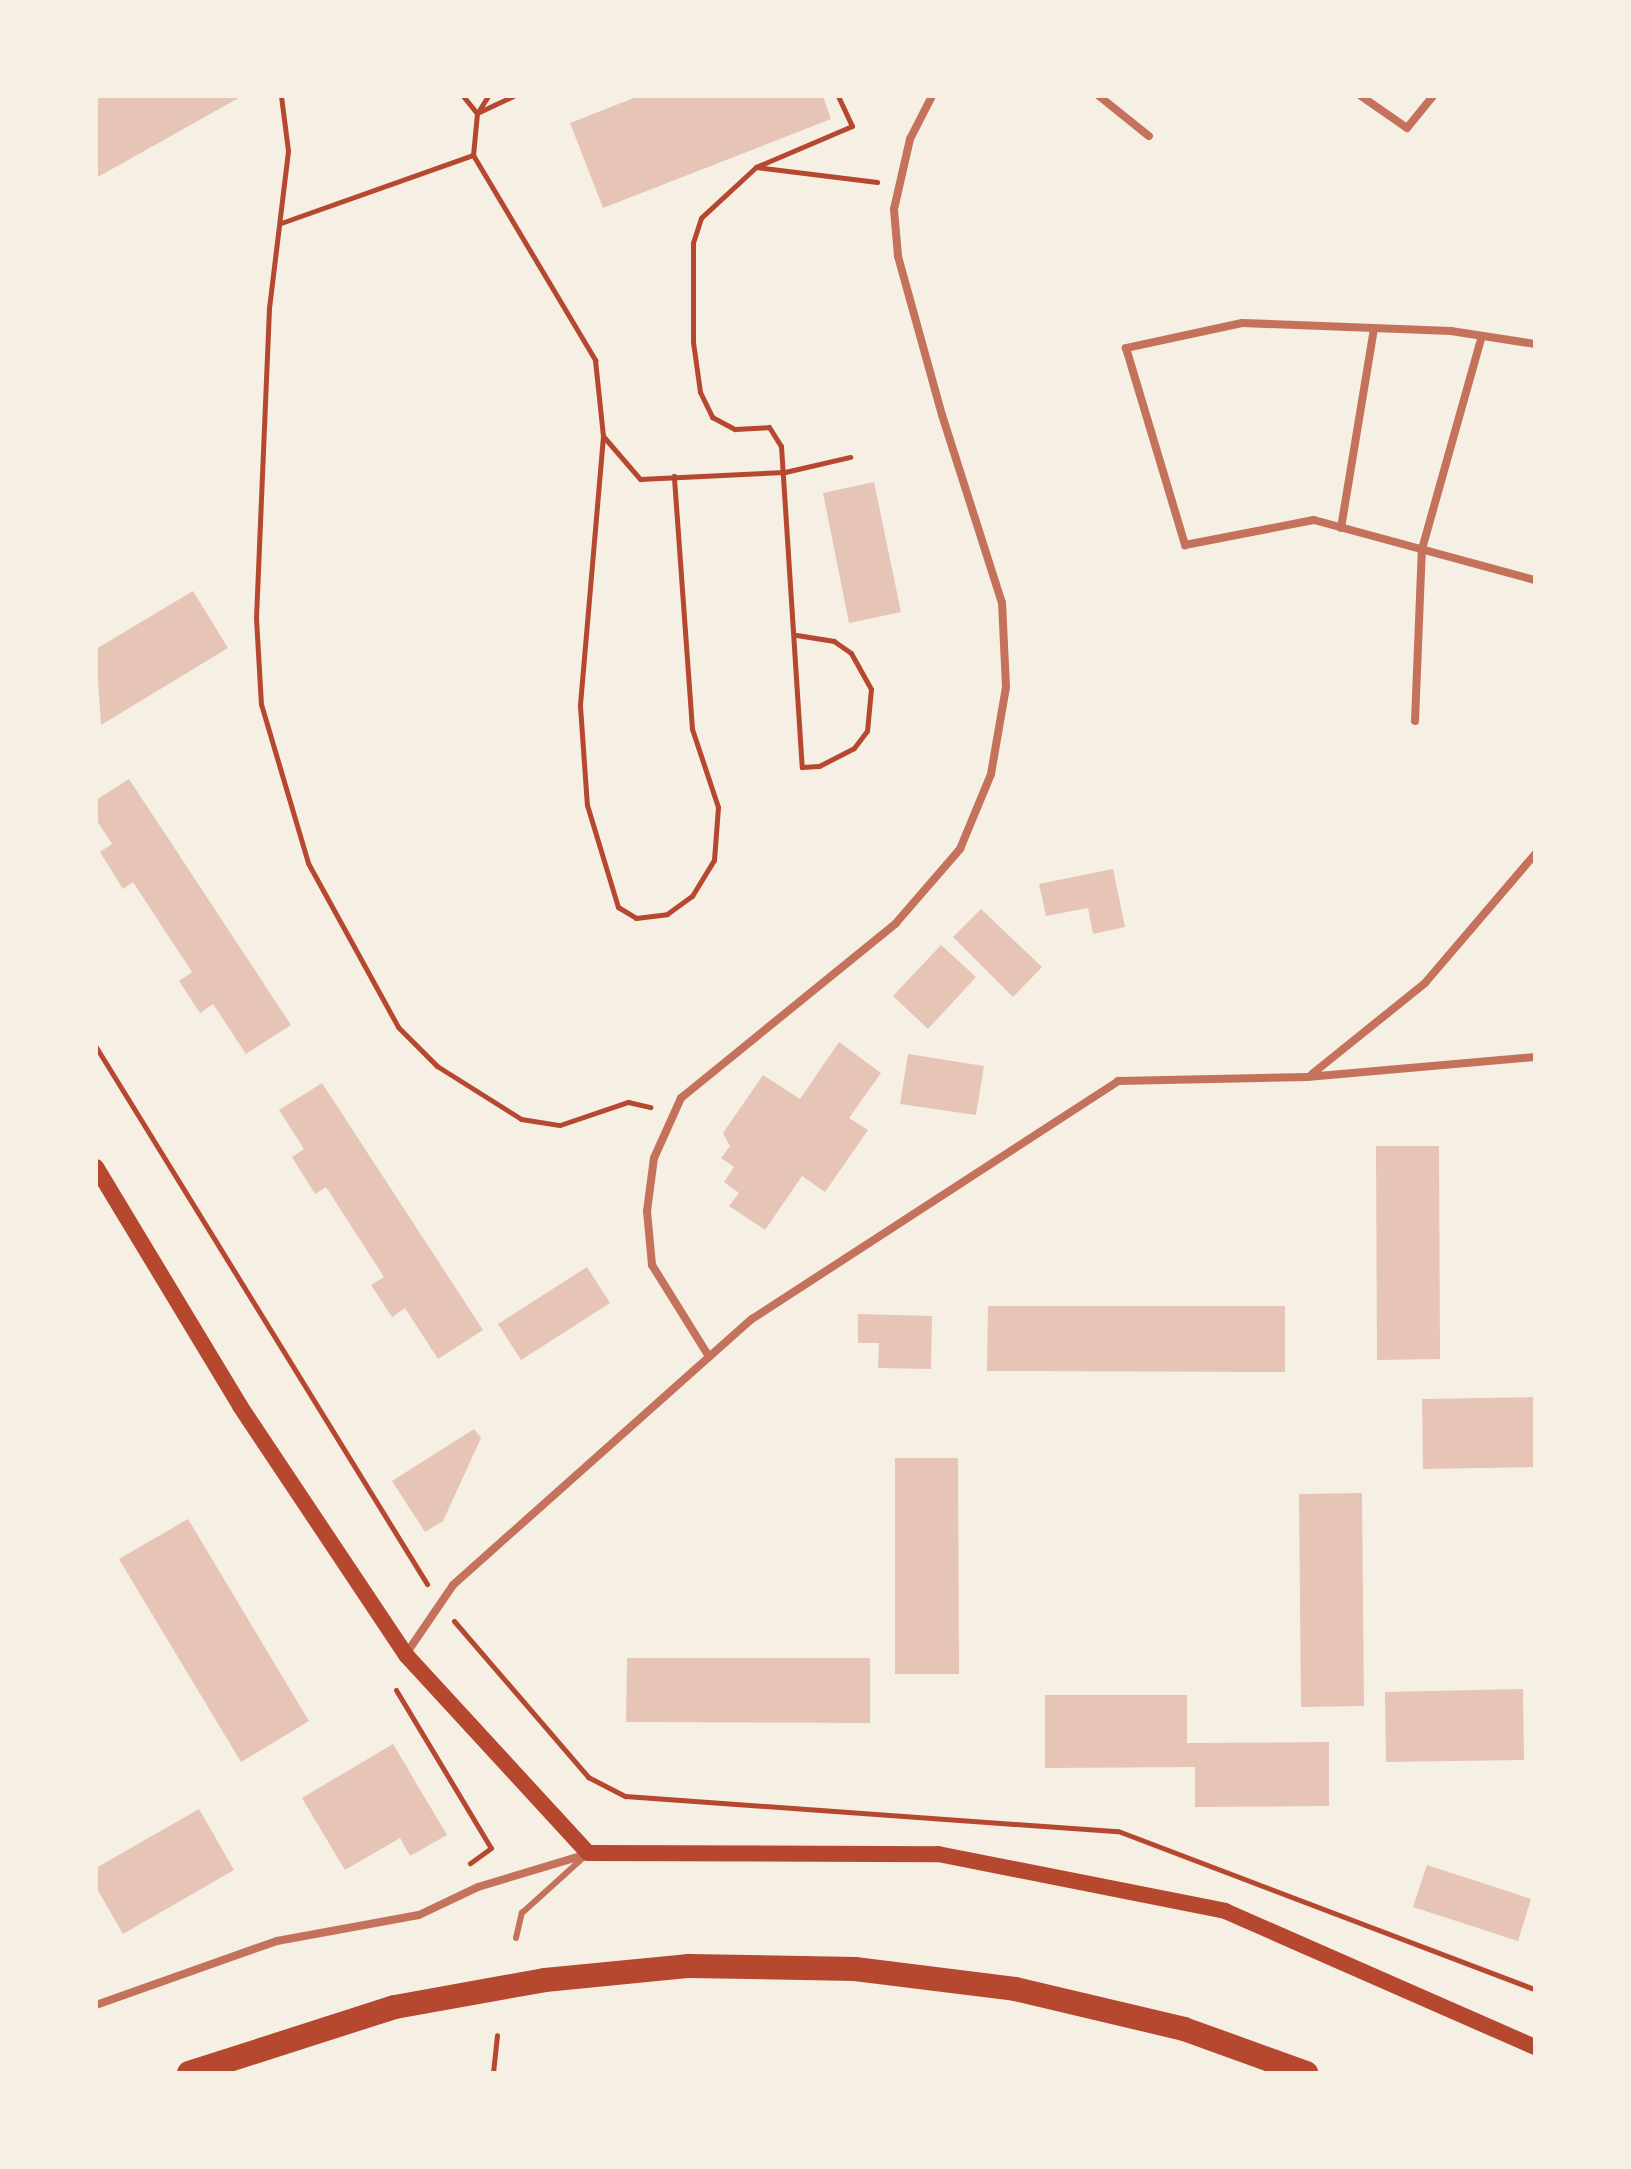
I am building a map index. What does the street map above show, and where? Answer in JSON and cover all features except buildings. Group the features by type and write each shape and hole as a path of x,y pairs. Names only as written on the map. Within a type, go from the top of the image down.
{"highway":[{"path":"189,2073 395,2007 545,1980 689,1966 855,1969 1015,1989 1184,2029 1306,2073"}],"main road":[{"path":"96,1167 240,1406 406,1655 588,1853 938,1854 1225,1911 1535,2047"}],"street":[{"path":"708,1355 652,1265 647,1211 654,1158 681,1098 725,1056 896,923 960,849 991,774 1006,687 1002,603 898,256 898,185 932,96"},
{"path":"1099,96 1149,136"},
{"path":"1361,96 1407,128 1433,96"},
{"path":"1535,344 1482,336 1242,323 1126,348 1185,545 1314,520 1535,580"},
{"path":"1341,528 1374,329"},
{"path":"1415,721 1422,549 1482,336"},
{"path":"1307,1077 1425,983 1535,854"},
{"path":"406,1655 440,1605 708,1355 1118,1081 1307,1077 1535,1057"},
{"path":"96,2005 277,1941 419,1915 478,1887 588,1853"}],"lane":[{"path":"516,1938 522,1913 588,1853"}],"path":[{"path":"281,96 288,151 269,308 256,618 264,719 308,863 398,1027 437,1066 521,1119 560,1125 642,1101 669,1123"},
{"path":"463,96 477,113"},
{"path":"488,96 477,113 473,155 595,360 603,436 580,706 586,791 618,907 636,918 667,914 692,896 714,860 718,807 692,729 674,476"},
{"path":"477,113 513,96"},
{"path":"796,635 834,641 851,653 871,689 867,731 838,761 819,766 802,767 785,472 769,427 735,429 712,417 700,392 693,342 693,243 701,218 756,167 852,126 838,96"},
{"path":"281,223 473,155"},
{"path":"756,167 898,185"},
{"path":"603,436 640,479 785,472 850,457"},
{"path":"96,1047 440,1605 588,1777"},
{"path":"466,1865 491,1848"},
{"path":"493,2073 497,2035"}]}
